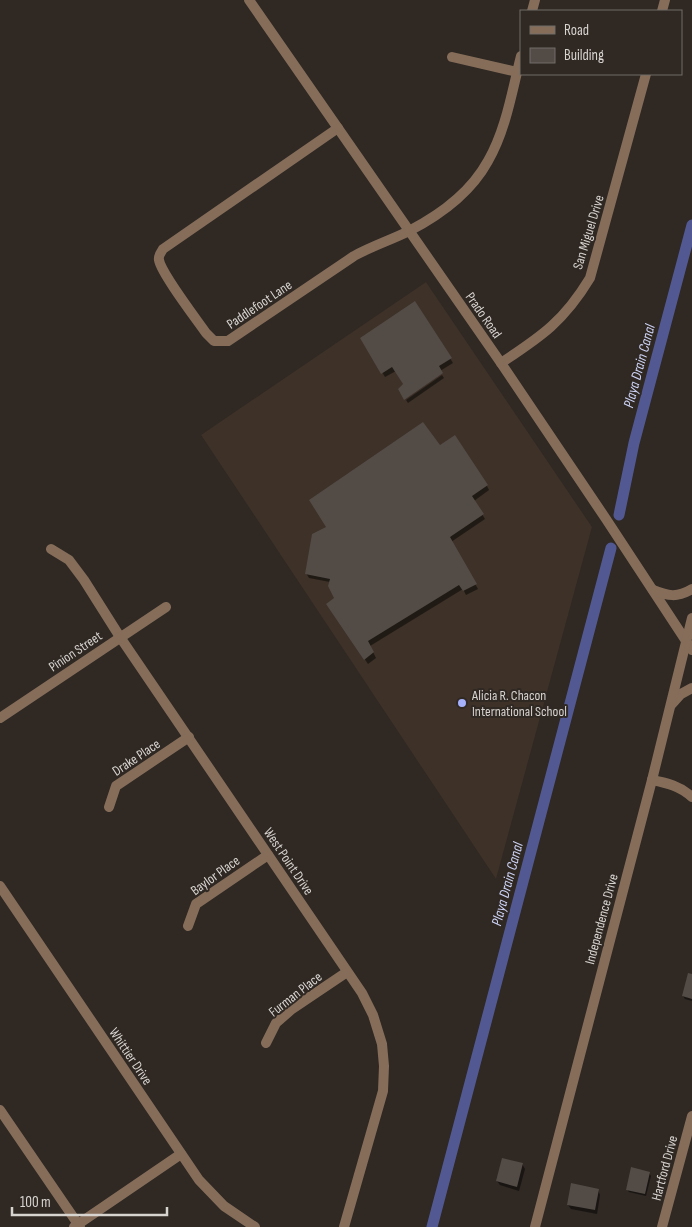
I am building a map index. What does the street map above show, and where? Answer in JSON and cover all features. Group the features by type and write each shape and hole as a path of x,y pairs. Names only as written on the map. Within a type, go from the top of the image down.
{"street":[{"name":"Prado Road","path":"249,0 501,363 692,650"},
{"path":"452,57 517,72"},
{"name":"Paddlefoot Lane","path":"338,128 163,249 159,260 164,272 214,342 228,340 354,256 371,246 410,231 455,201 470,187 488,162 504,124 520,60"},
{"name":"San Miguel Drive","path":"501,363 550,329 577,299 590,278 646,75"},
{"name":"West Point Drive","path":"51,549 69,560 84,580 120,637 362,993 373,1015 380,1037 384,1066 383,1090 344,1227"},
{"path":"653,590 671,596 684,594 692,589"},
{"name":"Pinion Street","path":"0,718 166,607"},
{"name":"Independence Drive","path":"534,1227 652,780 692,618"},
{"path":"670,707 681,694 692,688"},
{"name":"Drake Place","path":"109,807 116,786 189,737"},
{"path":"652,780 677,786 692,797"},
{"name":"Baylor Place","path":"188,926 196,904 268,855"},
{"name":"Whittier Drive","path":"0,886 199,1180 224,1206 255,1227"},
{"name":"Furman Place","path":"266,1043 276,1023 347,972"},
{"path":"0,1110 77,1226 181,1154"},
{"name":"Hartford Drive","path":"662,1227 692,1116"}],"shaded area":[{"name":"Alicia R. Chacon International School","path":"426,282 592,527 496,879 201,435"}],"building":[{"path":"415,301 452,358 439,366 443,373 404,400 398,389 403,384 392,367 381,374 360,338"},
{"path":"423,422 440,445 455,435 488,485 472,496 484,514 450,537 477,584 463,591 459,585 368,641 374,652 364,660 326,604 334,598 328,586 330,579 305,574 312,534 326,527 309,500"},
{"path":"688,973 692,974 692,999 682,996"},
{"path":"502,1158 523,1163 517,1187 496,1181"},
{"path":"631,1167 650,1172 645,1194 626,1190"},
{"path":"571,1183 599,1189 595,1210 567,1205"}],"waterway":[{"name":"Playa Drain Canal","path":"619,515 634,443 692,225"},
{"name":"Playa Drain Canal","path":"432,1227 611,548"}],"place":[{"name":"Alicia R. Chacon International School","path":"462,703"}]}
